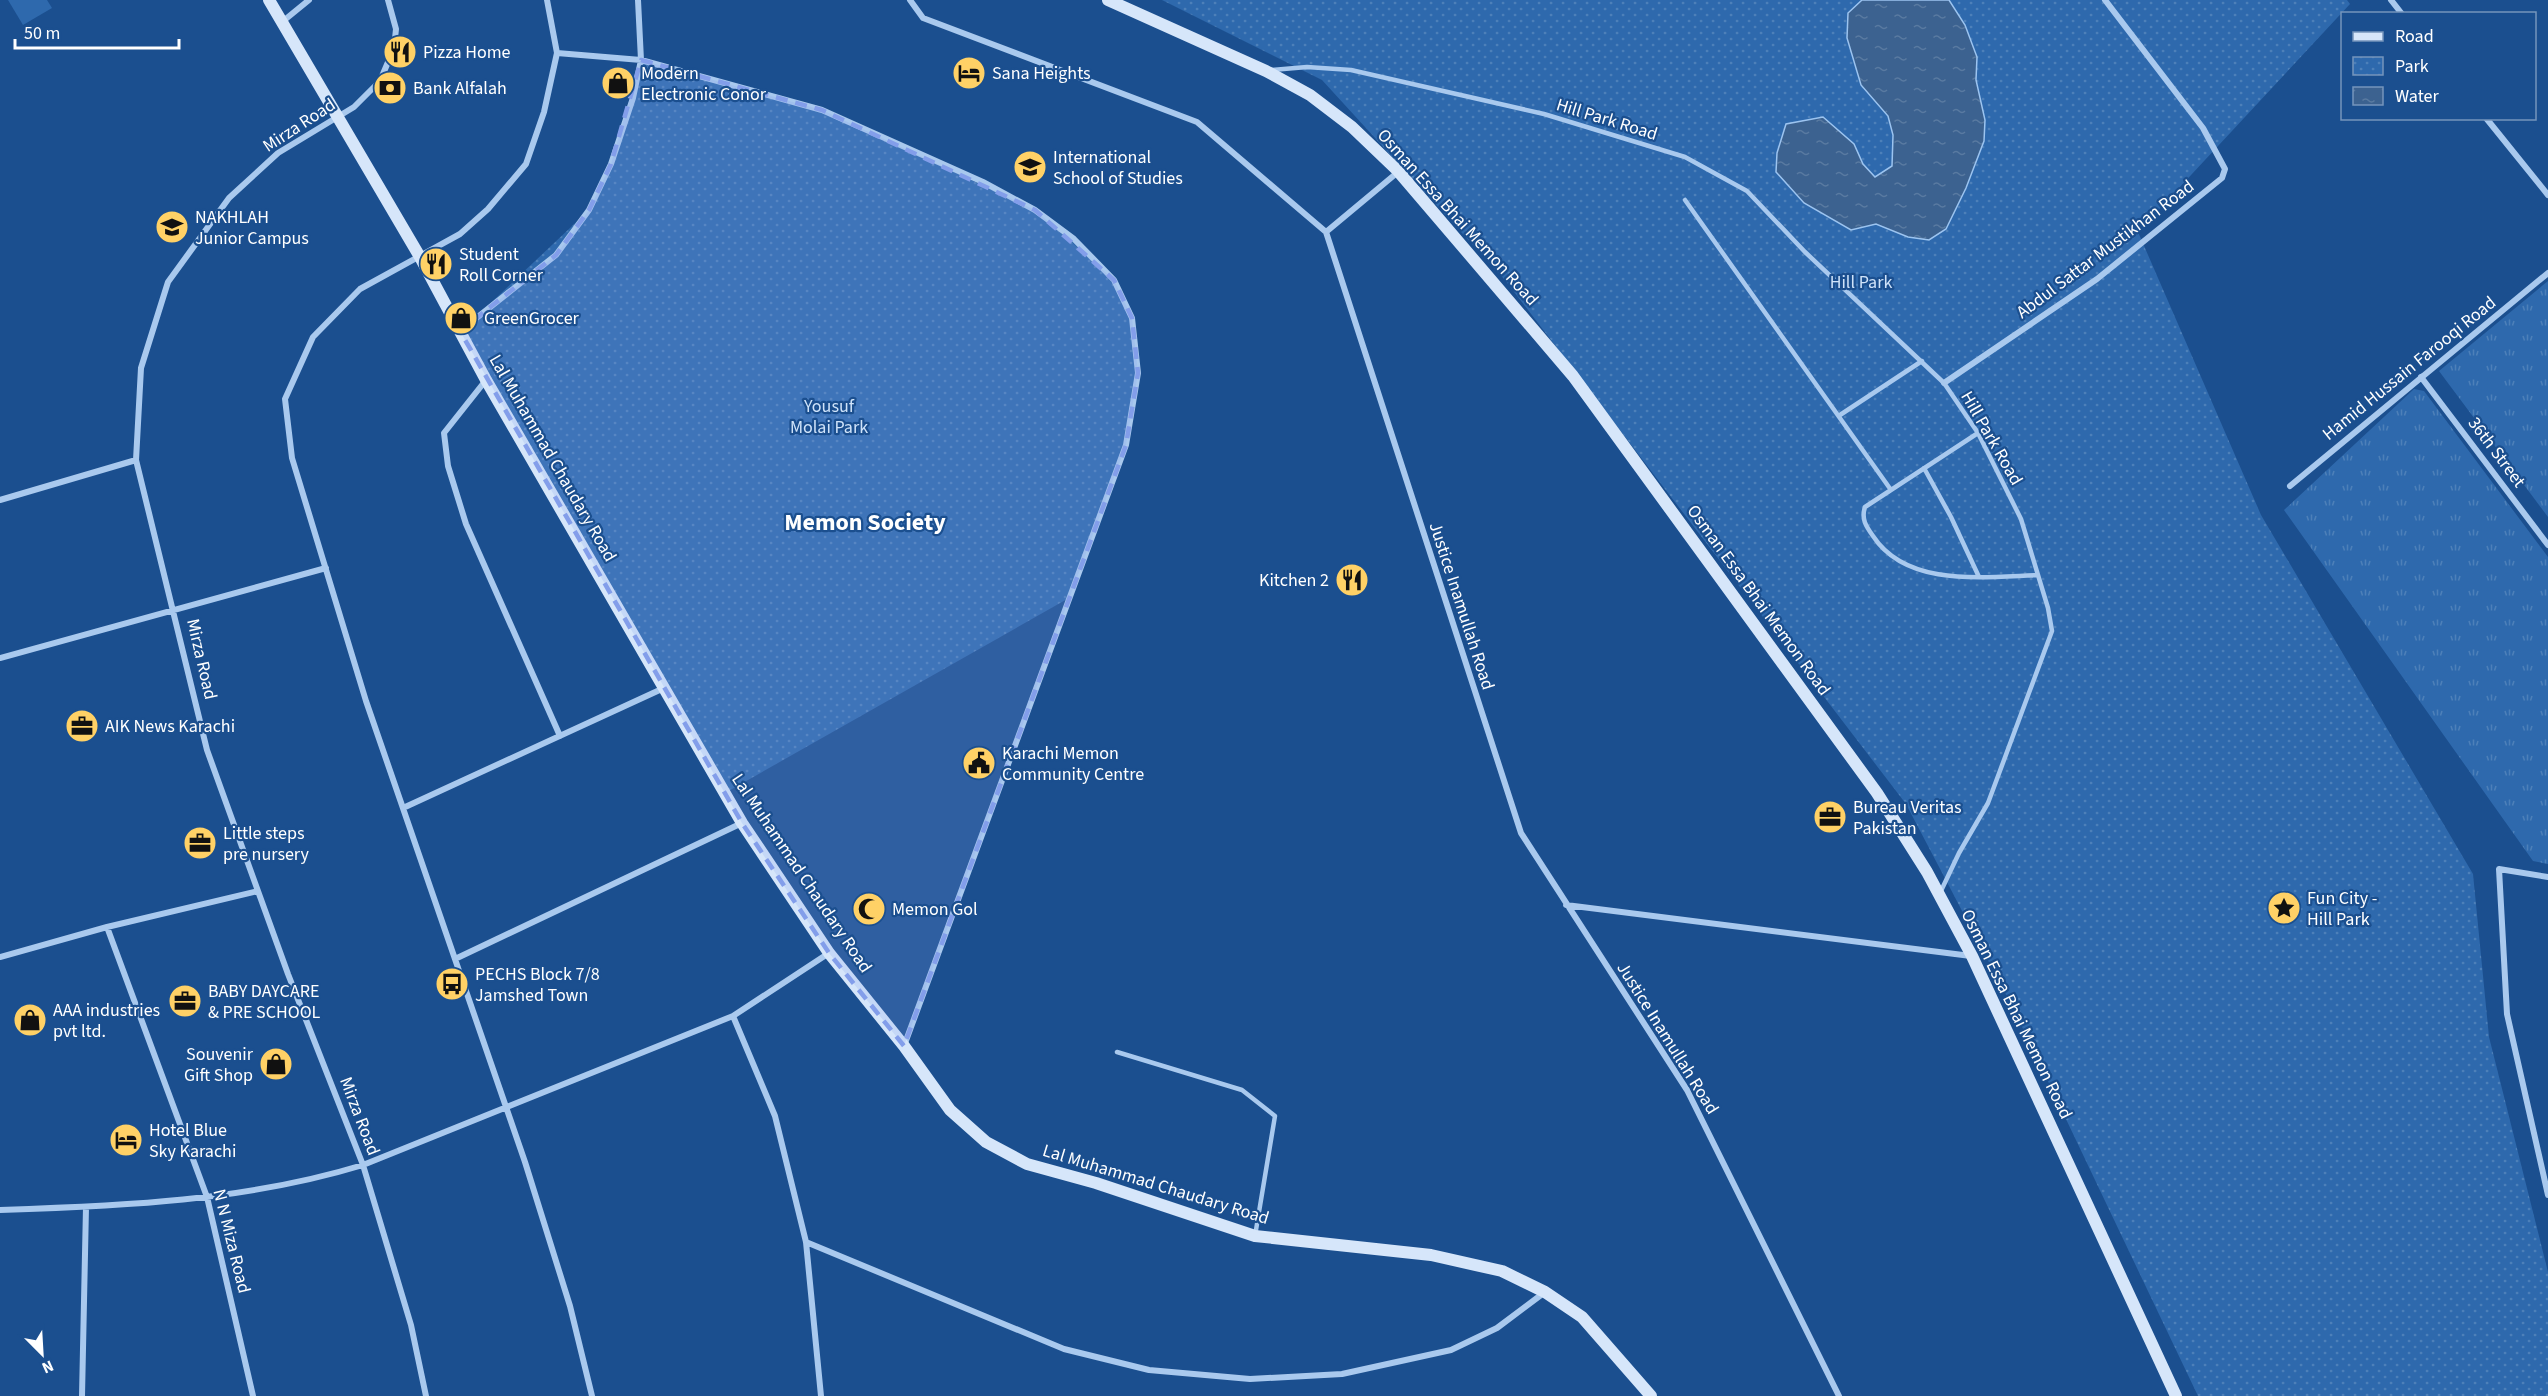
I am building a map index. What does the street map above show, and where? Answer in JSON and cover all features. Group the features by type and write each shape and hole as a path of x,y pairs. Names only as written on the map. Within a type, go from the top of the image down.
{"street":[{"name":"Lal Muhammad Chaudary Road","path":"269,0 420,257 486,380 742,823 829,953 904,1046 950,1110 986,1142 1027,1164 1096,1183 1255,1236 1431,1255 1502,1271 1545,1292 1582,1317 1651,1396"},
{"path":"282,22 309,0"},
{"name":"Mirza Road","path":"388,0 396,29 394,48 380,81 354,107 278,153 229,198 168,282 141,368 136,460 175,610 207,750 258,891 363,1165 411,1325 426,1396"},
{"path":"547,0 557,53 544,112 526,164 488,209 460,234 360,289 313,337 285,399 292,458 366,701 506,1109 570,1306 592,1396"},
{"path":"460,332 556,255 589,210 611,164 633,98 641,60 638,0"},
{"path":"910,0 923,18 1197,122 1326,232 1398,171"},
{"name":"Osman Essa Bhai Memon Road","path":"1108,0 1266,71 1310,95 1352,127 1398,171 1573,376 1877,793 1939,895 1972,956 2172,1395"},
{"name":"Abdul Sattar Mustikhan Road","path":"1944,382 2097,279 2222,178 2225,169 2203,128 2105,0"},
{"path":"2391,0 2400,12"},
{"path":"557,53 641,60 822,110 1035,210 1074,239 1114,280 1132,318 1138,373 1126,445 904,1046"},
{"path":"2488,120 2548,195"},
{"name":"Justice Inamullah Road","path":"1326,232 1521,833 1687,1090 1839,1396"},
{"name":"Hamid Hussain Farooqi Road","path":"2290,486 2548,273"},
{"name":"36th Street","path":"2421,377 2548,545"},
{"path":"486,380 444,433 448,466 466,524 560,736"},
{"path":"0,500 136,460"},
{"path":"0,658 326,568"},
{"path":"403,808 664,688"},
{"path":"455,959 742,823"},
{"path":"2548,877 2499,869 2507,1014 2547,1182 2548,1195"},
{"path":"0,957 107,927 258,891"},
{"path":"1566,905 1972,956"},
{"name":"N N Miza Road","path":"107,927 207,1197 253,1396"},
{"path":"0,1210 86,1207 207,1197 309,1181 363,1165 733,1016 829,953"},
{"path":"733,1016 775,1116 806,1242 821,1396"},
{"path":"82,1396 86,1207"},
{"path":"806,1242 1064,1349 1149,1370 1250,1379 1342,1374 1451,1350 1497,1328 1545,1292"}],"lane":[{"name":"Hill Park Road","path":"1266,71 1307,67 1351,70 1544,114 1685,157 1747,191 1805,252 1944,382 1978,433 2021,519 2052,631 1988,803 1959,853 1939,895"},
{"path":"1685,200 1840,415 1891,490"},
{"path":"1840,415 1922,361"},
{"path":"1978,433 1865,507 1862,516 1878,543 1892,557 1910,566 1941,574 1979,578 2038,575"},
{"path":"1924,468 1979,578"},
{"path":"1117,1052 1242,1090 1275,1116 1255,1236"}],"highlighted area":[{"path":"641,60 822,110 1035,210 1114,280 1132,318 1138,373 1126,445 904,1046 829,953 742,823 460,331 556,255 589,210 611,164"}],"green space":[{"path":"8,0 47,0 52,8 23,25"},
{"name":"Hill Park","path":"1162,0 2347,0 2350,4 2138,232 2261,515 2473,874 2489,1037 2548,1272 2548,1396 2198,1396 2013,1008 1906,804 1505,280 1322,80"},
{"name":"Yousuf Molai Park","path":"641,60 822,110 1035,210 1074,239 1114,280 1132,318 1138,373 1126,445 1069,598 725,793 461,331 589,210 611,164"},
{"path":"2548,281 2548,517 2439,371"},
{"path":"2414,389 2424,391 2548,557 2548,864 2533,861 2284,510"}],"water":[{"path":"1862,0 1949,0 1965,25 1977,57 1976,80 1985,120 1984,141 1966,188 1946,229 1929,240 1908,237 1876,224 1851,230 1804,203 1776,172 1777,153 1786,124 1823,117 1854,144 1863,164 1875,177 1892,166 1893,135 1888,116 1861,85 1847,38 1848,13"}],"place":[{"name":"Pizza Home","path":"400,52"},
{"name":"Sana Heights","path":"969,73"},
{"name":"Modern Electronic Conor","path":"618,83"},
{"name":"Bank Alfalah","path":"390,88"},
{"name":"International School of Studies","path":"1030,167"},
{"name":"NAKHLAH Junior Campus","path":"172,227"},
{"name":"Student Roll Corner","path":"436,264"},
{"name":"GreenGrocer","path":"461,318"},
{"name":"Kitchen 2","path":"1352,580"},
{"name":"AIK News Karachi","path":"82,726"},
{"name":"Karachi Memon Community Centre","path":"979,763"},
{"name":"Bureau Veritas Pakistan","path":"1830,817"},
{"name":"Little steps pre nursery","path":"200,843"},
{"name":"Fun City - Hill Park","path":"2284,908"},
{"name":"Memon Gol","path":"869,909"},
{"name":"PECHS Block 7/8 Jamshed Town","path":"452,984"},
{"name":"BABY DAYCARE & PRE SCHOOL","path":"185,1001"},
{"name":"AAA industries pvt ltd.","path":"30,1020"},
{"name":"Souvenir Gift Shop","path":"276,1064"},
{"name":"Hotel Blue Sky Karachi","path":"126,1140"}],"district":[{"name":"Memon Society","path":"865,522"}]}
